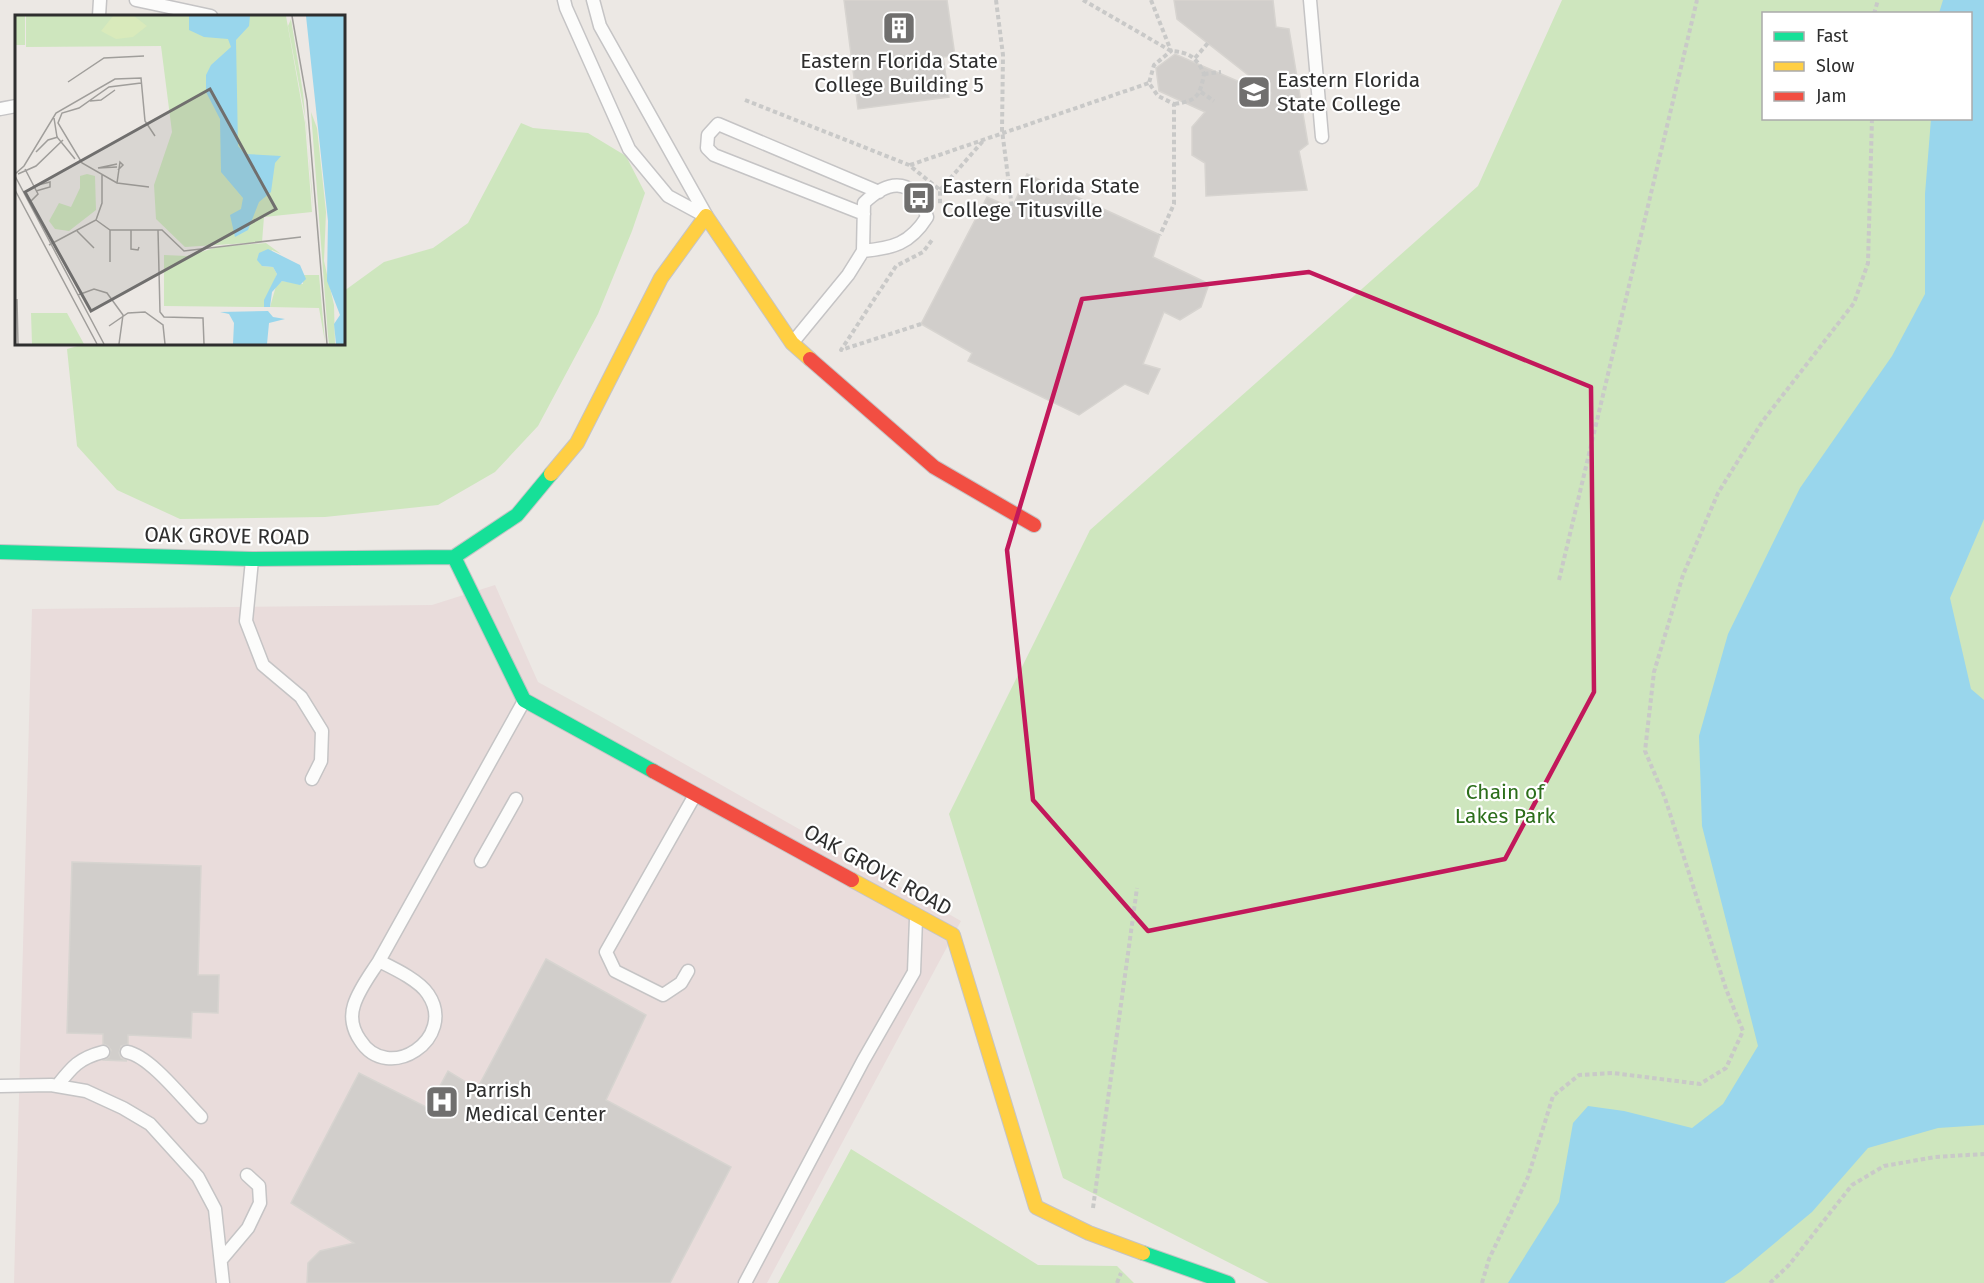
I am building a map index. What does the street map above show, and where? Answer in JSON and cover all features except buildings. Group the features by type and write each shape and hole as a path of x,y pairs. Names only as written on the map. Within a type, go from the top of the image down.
{"street":[{"path":"524,700 454,557 517,515 578,443 662,278 706,216 792,343 934,468 1034,525"},
{"name":"OAK GROVE ROAD","path":"0,552 252,559 454,557"},
{"name":"OAK GROVE ROAD","path":"524,700 953,935 1036,1207 1089,1233 1228,1283"}],"lane":[{"path":"99,15 100,0"},
{"path":"136,0 206,15"},
{"path":"564,0 630,148 668,196 706,216"},
{"path":"593,0 600,26 706,216"},
{"path":"1310,0 1322,137"},
{"path":"0,109 15,106"},
{"path":"864,214 714,155 707,148 708,135 718,124 879,192"},
{"path":"792,343 848,275 863,251 864,202 896,184 910,188 923,203 927,217 920,229 906,241 885,248 863,251"},
{"path":"252,559 246,621 262,665 300,697 322,731 321,761 312,779"},
{"path":"378,961 419,984 428,994 434,1006 435,1020 432,1033 419,1049 401,1058 387,1058 363,1045 352,1020 353,1006 359,994 524,700"},
{"path":"688,971 681,983 663,995 615,971 606,952 695,794"},
{"path":"481,861 516,799"},
{"path":"745,1283 863,1062 914,972 916,915"},
{"path":"57,1086 74,1065 86,1056 103,1052"},
{"path":"128,1052 149,1063 201,1117"},
{"path":"0,1086 57,1086 86,1091 123,1108 150,1124 198,1177 215,1209 223,1283"},
{"path":"221,1260 248,1228 260,1203 259,1186 247,1175"}],"path":[{"path":"996,0 1004,55 1003,133 1012,208"},
{"path":"1083,0 1171,51 1184,52 1196,58 1204,74 1201,92 1190,102 1174,104 1158,96 1149,82 1154,65 1171,51"},
{"path":"1151,0 1171,51"},
{"path":"1560,580 1697,0"},
{"path":"1196,58 1208,44"},
{"path":"1204,74 1221,72"},
{"path":"909,165 1149,82"},
{"path":"1201,92 1214,101"},
{"path":"1160,235 1174,204 1174,104"},
{"path":"1482,1283 1489,1258 1528,1178 1553,1096 1579,1075 1613,1073 1700,1084 1726,1068 1743,1030 1726,989 1665,798 1645,751 1654,672 1683,575 1718,493 1762,422 1854,303 1868,262 1872,120"},
{"path":"940,190 985,139"},
{"path":"1089,1233 1137,888"},
{"path":"1770,1283 1789,1265 1852,1185 1884,1166 1935,1157 1984,1154"}],"highlighted area":[{"path":"1309,272 1591,387 1594,692 1505,859 1148,931 1033,800 1007,550 1082,299"}],"shaded area":[{"name":"Parrish Medical Center","path":"495,585 538,682 961,921 767,1283 14,1283 32,609 432,605"}],"green space":[{"name":"Chain of Lakes Park","path":"1562,0 1984,0 1984,1283 1269,1283 1063,1178 949,814 1090,530 1478,186"},
{"path":"521,123 533,128 588,133 626,156 645,193 598,314 538,426 495,472 438,505 325,517 180,519 117,490 77,446 67,349 81,345 345,345 345,290 384,262 433,248 468,223"},
{"path":"851,1149 1038,1265 1117,1266 1134,1283 778,1283"}],"water":[{"path":"1943,0 1984,0 1984,519 1950,598 1971,689 1984,700 1984,1125 1938,1128 1868,1148 1812,1212 1724,1283 1508,1283 1559,1202 1573,1123 1588,1106 1624,1111 1692,1128 1723,1104 1758,1046 1702,826 1699,736 1728,634 1800,488 1892,356 1925,294 1925,194 1931,120 1972,120 1972,12 1939,12"}],"traffic: fast":[{"path":"0,552 252,559 454,557 517,515 551,474"},
{"path":"454,557 524,700 653,771"},
{"path":"1143,1253 1228,1283"}],"traffic: slow":[{"path":"551,474 577,443 661,278 706,216 792,343 810,359"},
{"path":"852,880 953,935 1036,1207 1089,1233 1143,1253"}],"traffic: jam":[{"path":"810,359 934,467 1034,525"},
{"path":"653,771 852,880"}],"place":[{"name":"Eastern Florida State College Building 5","path":"899,28"},
{"name":"Eastern Florida State College","path":"1254,92"},
{"name":"Eastern Florida State College Titusville","path":"919,198"},
{"name":"Parrish Medical Center","path":"442,1102"}]}
